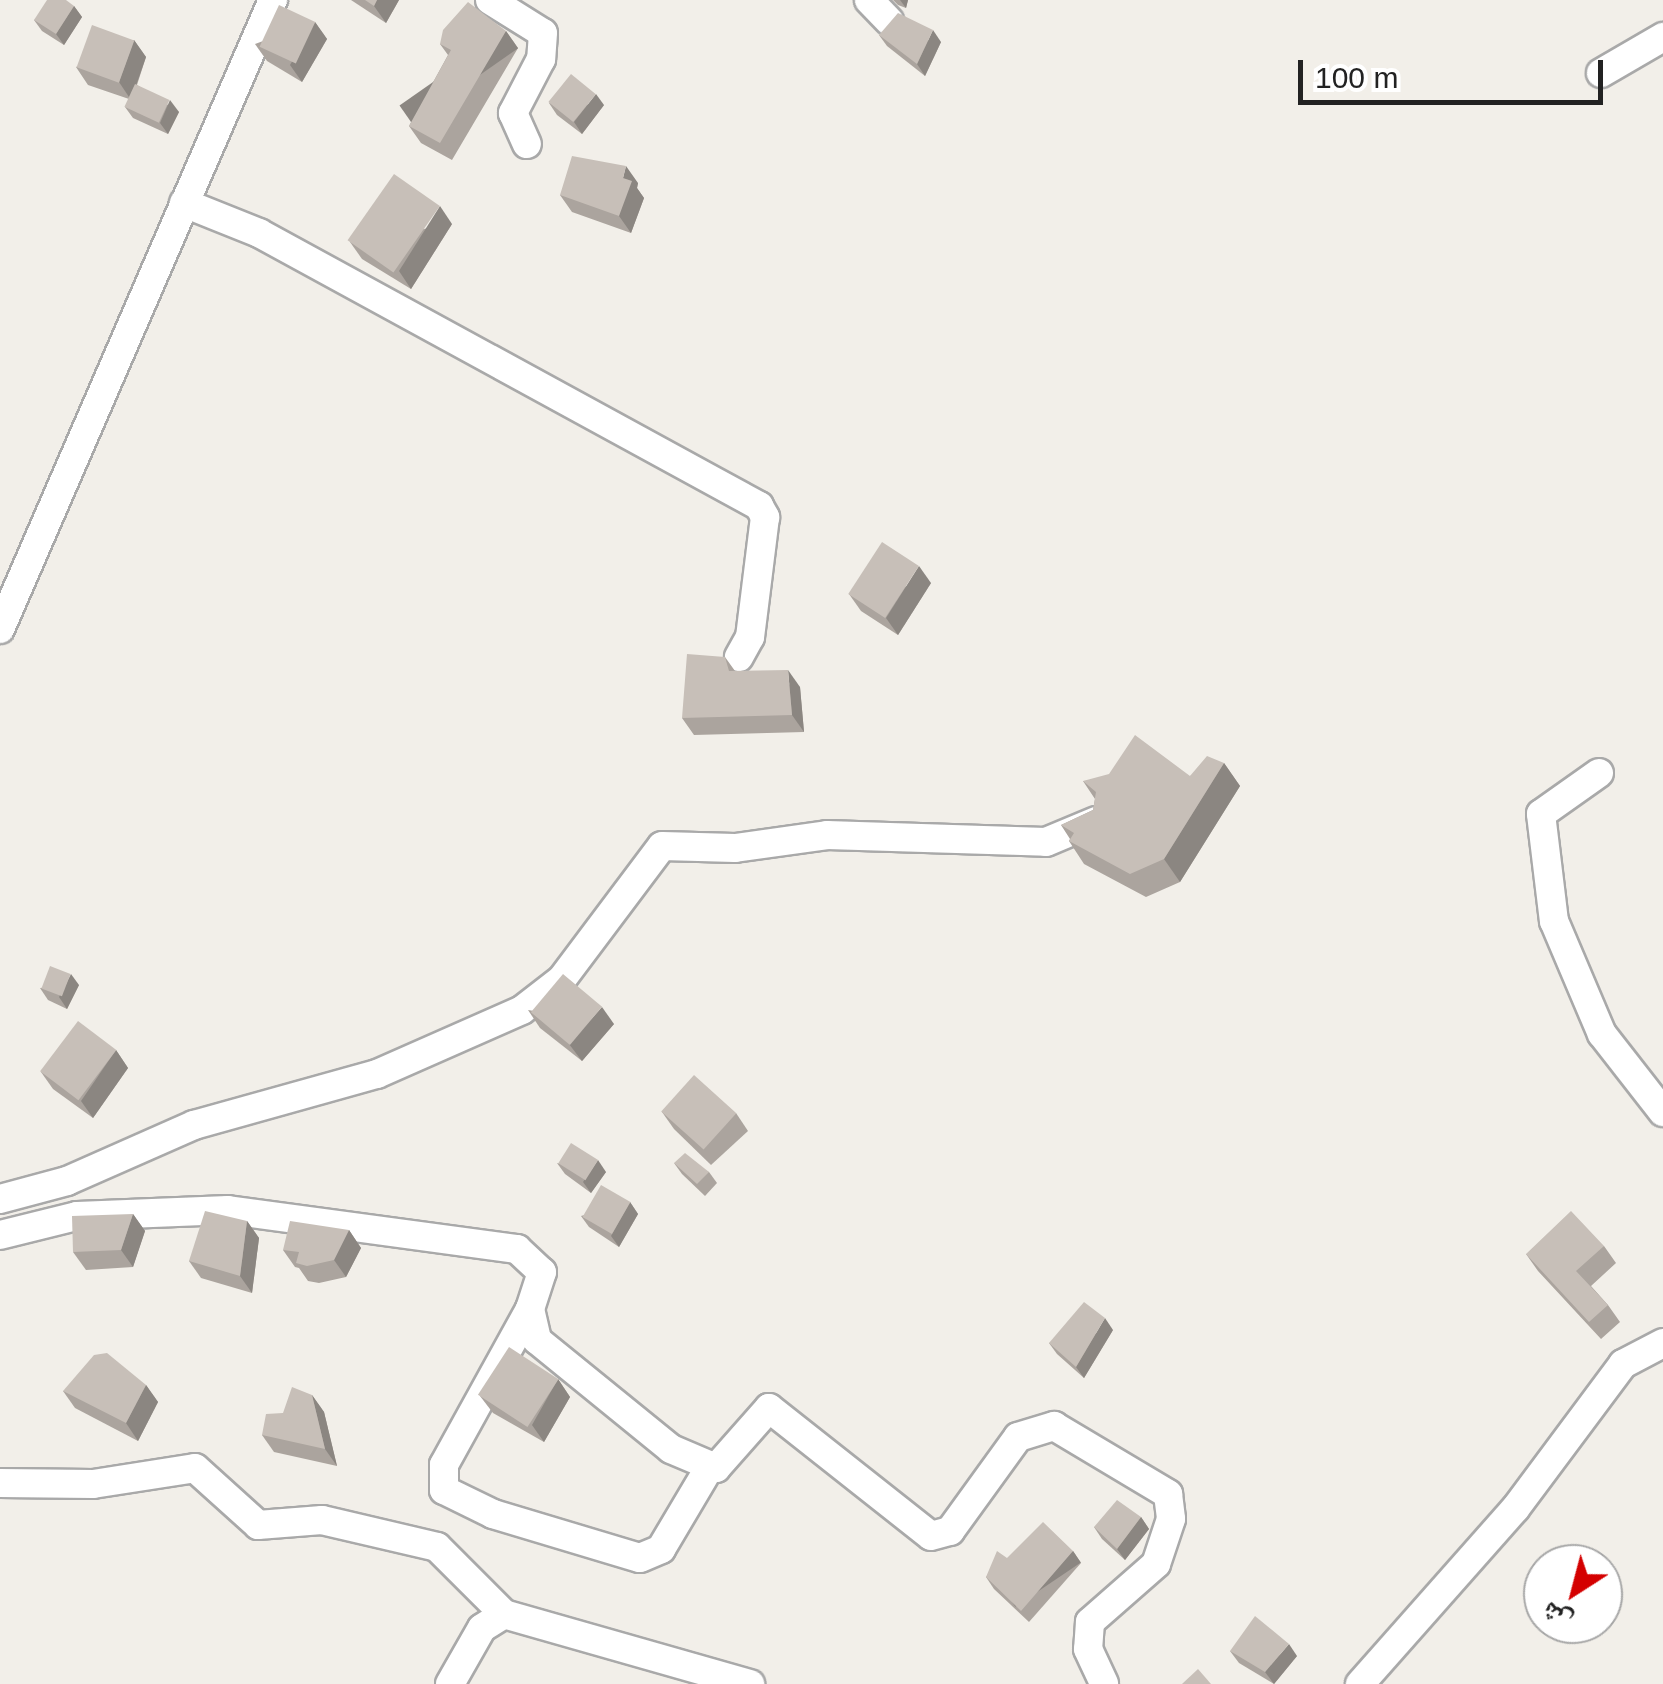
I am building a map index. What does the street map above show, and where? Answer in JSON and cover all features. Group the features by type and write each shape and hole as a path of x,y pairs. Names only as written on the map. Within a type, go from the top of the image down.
{"street":[{"path":"0,629 274,0"},
{"path":"490,0 542,34 541,58 513,113 527,144"},
{"path":"1601,73 1663,37"},
{"path":"184,203 259,233 759,506 765,517 750,638 739,657"},
{"path":"1599,772 1540,814 1554,921 1602,1034 1663,1112"},
{"path":"0,1199 67,1181 194,1125 377,1074 522,1010 562,979 662,846 736,848 827,835 1046,842 1096,821"},
{"path":"0,1236 107,1213 268,1212 517,1249 542,1272 530,1309 444,1465 444,1490 548,1533 652,1557 709,1468 730,1457 769,1408 931,1536 950,1531 1029,1428 1054,1426 1121,1460 1168,1494 1171,1519 1156,1564 1090,1622 1088,1649 1104,1684"},
{"path":"530,1309 532,1330 557,1362 709,1468"},
{"path":"1360,1684 1481,1551 1623,1364 1663,1344"},
{"path":"0,1484 93,1484 195,1468 258,1524 322,1520 436,1547 504,1614 750,1684"},
{"path":"450,1684 482,1628 504,1614"}],"building":[{"path":"47,0 66,0 74,6 56,34 34,20"},
{"path":"468,2 506,31 440,143 409,126 451,50 440,44 443,30"},
{"path":"279,5 315,22 296,64 260,47"},
{"path":"898,13 933,30 917,64 879,35"},
{"path":"92,25 134,40 119,83 77,67"},
{"path":"571,74 596,94 573,122 548,102"},
{"path":"135,84 169,100 159,123 124,107"},
{"path":"572,156 626,166 623,178 632,181 619,216 560,195"},
{"path":"394,174 440,206 393,272 348,240"},
{"path":"882,542 919,566 885,618 848,594"},
{"path":"687,654 725,657 729,671 788,670 792,715 682,718"},
{"path":"1135,735 1190,776 1207,756 1224,763 1164,859 1130,874 1069,841 1074,833 1061,825 1093,810 1096,792 1083,781 1109,774"},
{"path":"50,966 71,974 62,996 41,988"},
{"path":"563,974 602,1007 570,1045 531,1012"},
{"path":"78,1021 116,1050 78,1100 40,1071"},
{"path":"694,1075 736,1113 704,1150 661,1111"},
{"path":"571,1143 598,1160 585,1180 558,1163"},
{"path":"685,1153 709,1172 697,1184 674,1163"},
{"path":"601,1185 630,1202 612,1234 582,1217"},
{"path":"205,1211 247,1221 240,1276 189,1261"},
{"path":"1571,1211 1604,1246 1576,1271 1608,1305 1589,1322 1526,1254"},
{"path":"133,1214 121,1250 73,1252 72,1216"},
{"path":"290,1221 349,1230 334,1260 307,1266 296,1263 299,1252 283,1250"},
{"path":"1084,1302 1105,1318 1076,1367 1049,1343"},
{"path":"509,1347 558,1379 527,1427 478,1395"},
{"path":"107,1353 146,1385 126,1423 63,1391 94,1355"},
{"path":"292,1387 312,1395 325,1449 262,1435 266,1414 283,1413"},
{"path":"1117,1500 1141,1517 1117,1549 1094,1527"},
{"path":"1043,1522 1073,1551 1021,1611 986,1577 997,1551 1007,1558"},
{"path":"1255,1616 1289,1644 1265,1672 1230,1651"},
{"path":"1198,1669 1211,1684 1182,1684"}]}
